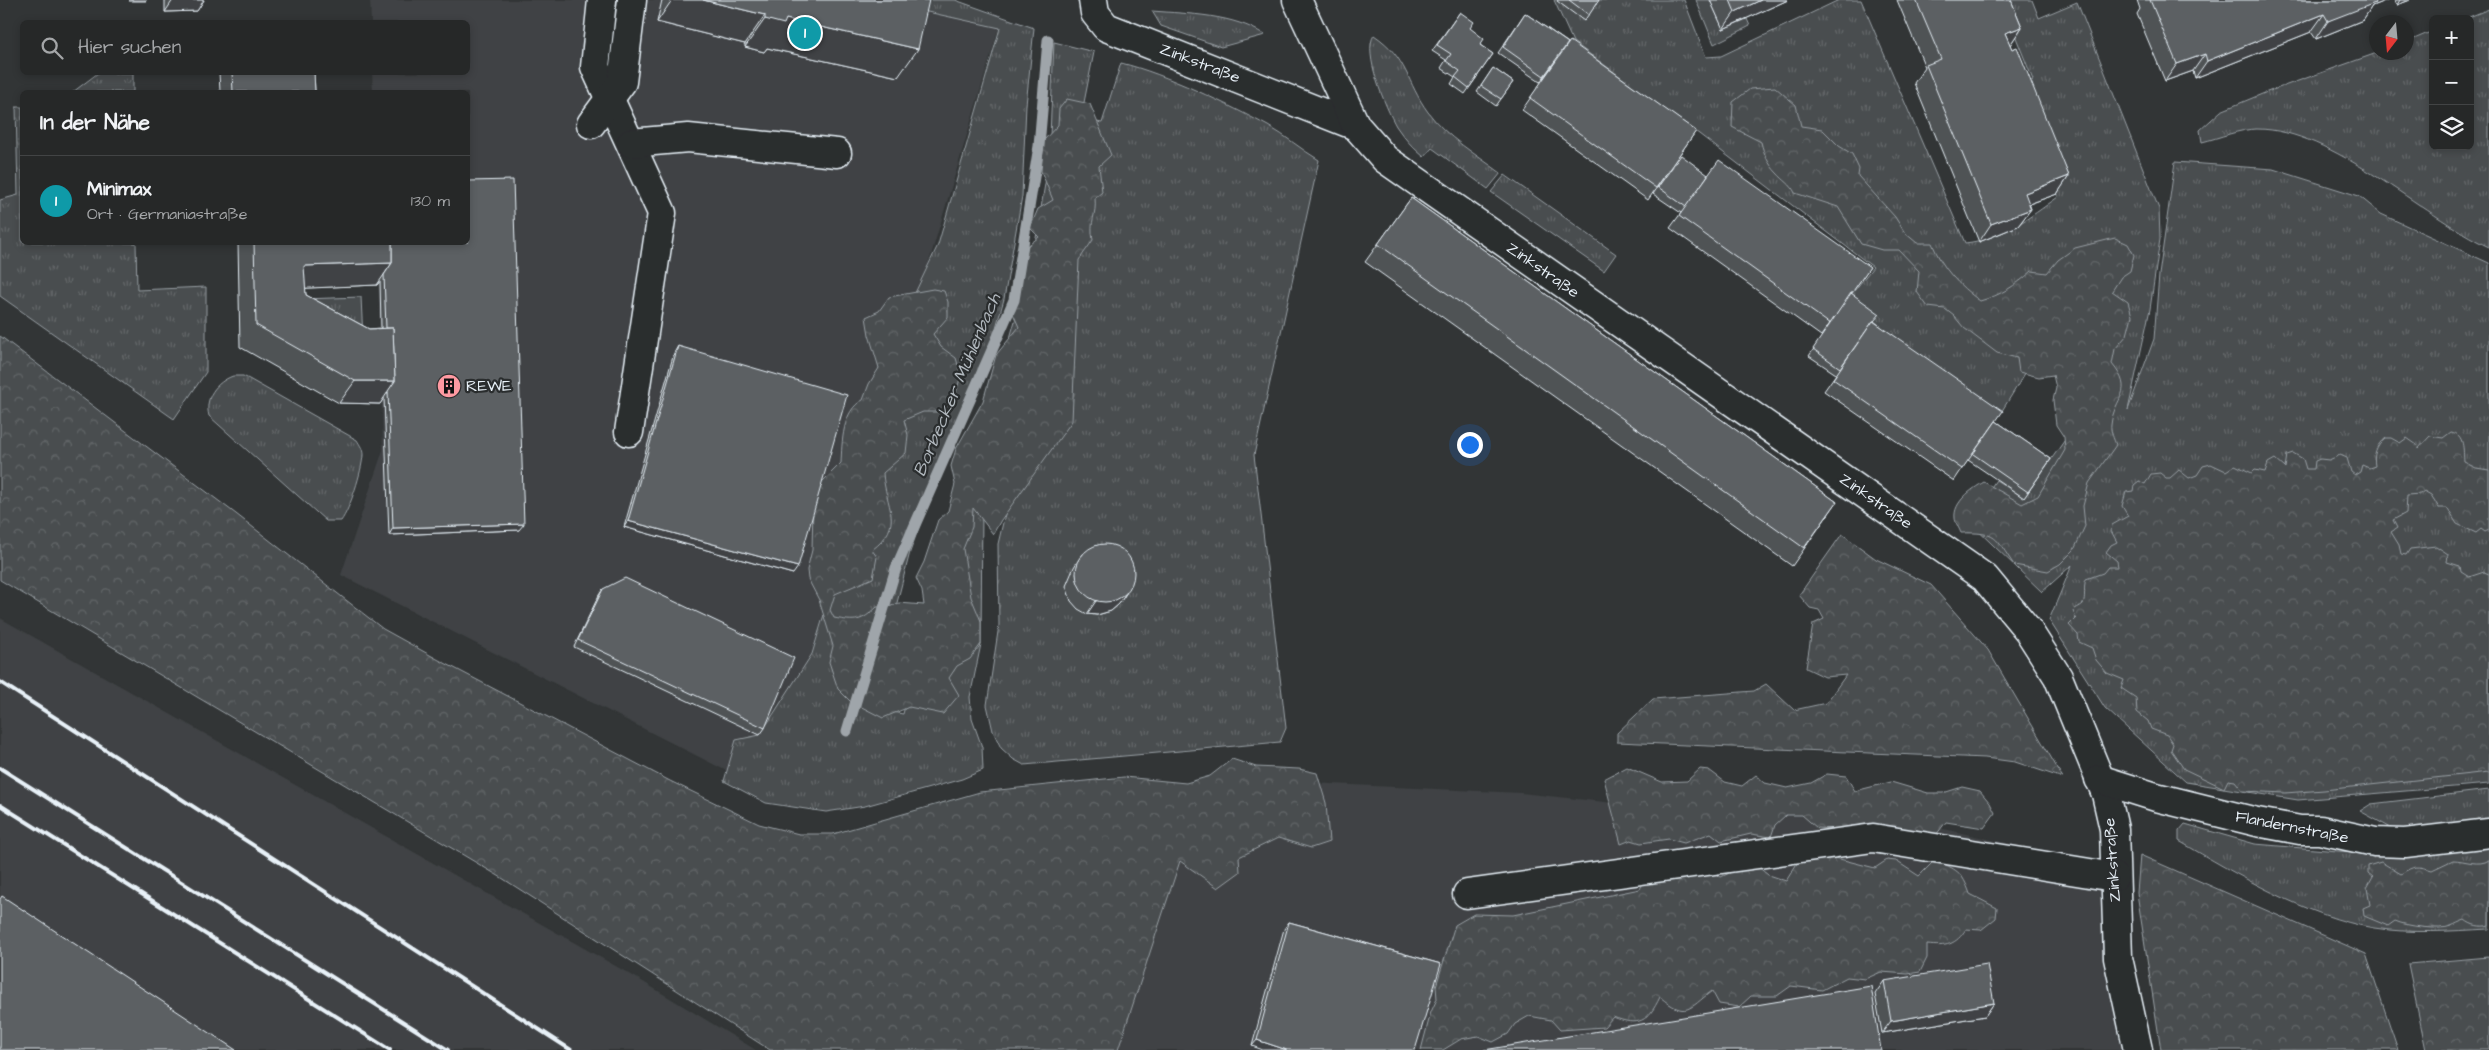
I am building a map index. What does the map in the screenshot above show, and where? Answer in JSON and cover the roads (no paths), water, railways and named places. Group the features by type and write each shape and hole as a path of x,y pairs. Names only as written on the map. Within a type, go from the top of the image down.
{"street":[{"path":"602,0 594,67 611,99 662,213 629,432"},
{"path":"591,124 622,82 632,0"},
{"name":"Zinkstraße","path":"1296,0 1356,126 1384,159 1986,578 2028,630 2058,678 2106,794 2114,829 2118,958 2138,1050"},
{"name":"Zinkstraße","path":"1097,11 1106,27 1356,126"},
{"path":"631,142 688,138 837,153"},
{"name":"Flandernstraße","path":"2099,779 2156,797 2264,824 2300,830 2320,830 2375,842 2406,843 2489,833"},
{"path":"1468,894 1873,838 2114,877"}],"waterway":[{"name":"Borbecker Mühlenbach","path":"847,731 896,568 1014,300 1039,146 1048,40"}],"railway":[{"path":"0,682 571,1050"},
{"path":"0,768 448,1050"},
{"path":"0,805 390,1050"}],"place":[{"name":"Minimax","path":"805,33"},
{"name":"REWE","path":"449,386"}]}
